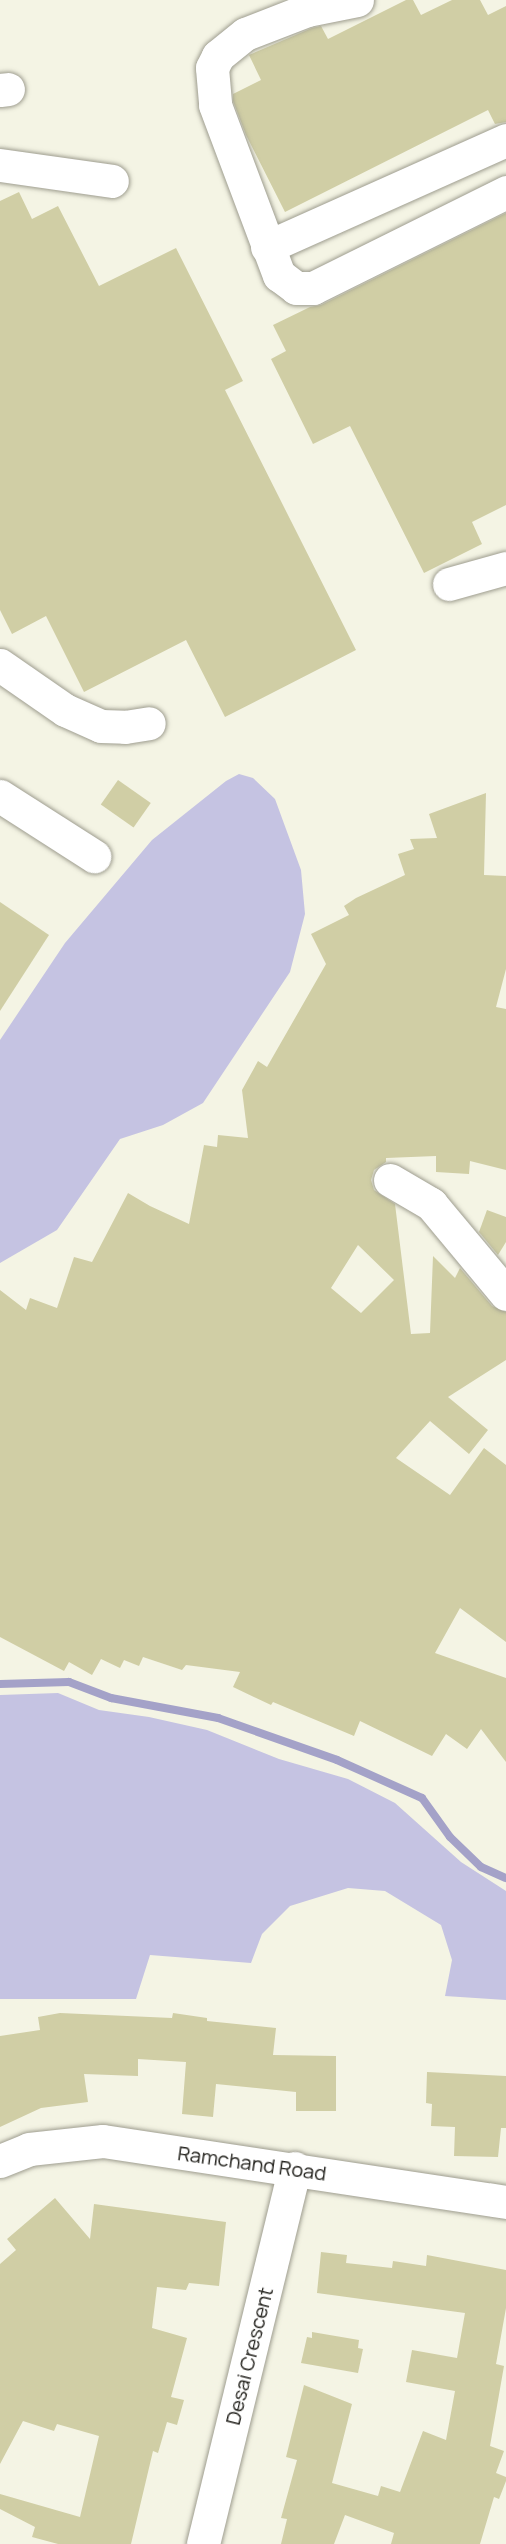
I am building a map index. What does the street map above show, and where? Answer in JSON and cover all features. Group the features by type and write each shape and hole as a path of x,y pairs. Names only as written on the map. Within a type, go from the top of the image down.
{"street":[{"path":"357,0 307,10 245,34 218,56 212,68 215,105 241,168 267,247 279,275 296,288 313,288 506,192"},
{"path":"267,247 506,140"},
{"path":"0,165 111,181"},
{"path":"449,584 506,568"},
{"path":"0,665 65,710 101,726 125,727 149,723"},
{"path":"0,796 94,856"},
{"path":"390,1180 431,1204 506,1294"},
{"name":"Ramchand Road","path":"0,2161 29,2149 103,2141 295,2168 506,2202"},
{"name":"Desai Crescent","path":"203,2544 295,2168"}],"shaded area":[{"path":"239,774 253,778 275,799 301,870 305,914 290,972 203,1103 163,1125 120,1139 57,1230 0,1263 0,1040 65,943 152,840 226,781"},
{"path":"58,1693 99,1710 149,1717 207,1730 279,1759 348,1779 395,1803 461,1862 506,1891 506,2000 445,1996 452,1960 441,1925 385,1891 348,1888 290,1906 262,1934 251,1963 150,1955 136,1999 0,1999 0,1695"}],"building":[{"path":"406,0 413,0 421,15 452,0 480,0 488,15 506,6 506,122 495,124 488,110 285,212 246,135 233,101 233,94 261,80 249,55 321,26 328,39"},
{"path":"19,192 32,219 58,206 99,286 176,248 243,381 225,390 356,650 225,717 186,640 84,692 46,616 12,634 0,610 0,201"},
{"path":"506,213 506,505 472,522 482,544 424,573 350,426 313,444 271,359 286,351 273,325 310,307 321,305"},
{"path":"118,780 151,803 134,828 101,805"},
{"path":"486,793 484,875 506,876 506,969 496,1007 506,1009 506,1170 470,1161 469,1174 436,1172 436,1156 386,1158 386,1162 374,1170 371,1180 374,1190 395,1204 411,1334 430,1333 433,1256 455,1278 460,1268 492,1306 506,1312 506,1360 448,1397 488,1430 469,1454 430,1421 396,1458 450,1495 484,1448 506,1465 506,1642 460,1608 435,1653 506,1678 506,1762 481,1729 467,1749 446,1734 432,1756 360,1721 354,1736 273,1702 271,1705 233,1687 240,1672 186,1665 182,1670 143,1657 139,1666 124,1660 120,1668 101,1659 92,1675 69,1662 64,1671 0,1637 0,1290 26,1310 30,1298 57,1308 74,1257 92,1262 128,1193 189,1224 204,1145 217,1147 218,1135 248,1138 242,1090 258,1061 267,1067 326,964 311,934 349,915 344,906 356,898 405,875 398,854 414,849 410,839 437,838 429,814","holes":["358,1245 394,1280 361,1313 331,1288"]},
{"path":"0,902 49,935 0,1011"},
{"path":"487,1210 506,1217 506,1242 498,1255 479,1232"},
{"path":"60,2013 172,2018 173,2013 207,2018 207,2021 276,2028 273,2055 336,2056 336,2111 296,2111 296,2092 216,2084 213,2117 182,2114 186,2062 138,2059 138,2076 84,2074 88,2102 41,2108 0,2127 0,2036 40,2030 38,2017"},
{"path":"427,2072 506,2076 506,2128 501,2128 498,2157 454,2156 455,2127 431,2126 432,2104 426,2103"},
{"path":"55,2198 90,2239 94,2204 226,2222 219,2286 189,2283 186,2290 157,2287 152,2328 187,2338 171,2397 184,2400 177,2425 167,2422 158,2453 153,2451 131,2544 58,2544 32,2537 35,2527 0,2509 0,2494 80,2517 99,2436 57,2424 54,2431 23,2421 0,2464 0,2264 16,2250 7,2239"},
{"path":"321,2252 347,2255 346,2263 392,2268 393,2261 426,2266 427,2255 506,2270 506,2308 496,2364 504,2366 490,2446 504,2451 496,2473 506,2477 506,2481 499,2499 494,2497 480,2544 391,2544 394,2533 345,2515 334,2544 281,2544 287,2519 281,2518 297,2460 286,2457 304,2385 352,2404 332,2483 378,2496 381,2486 400,2492 423,2431 446,2440 455,2391 406,2382 412,2350 457,2358 465,2313 317,2293"},
{"path":"312,2332 359,2340 358,2348 363,2349 358,2373 301,2363 307,2337 312,2338"}],"waterway":[{"path":"0,1684 69,1682 111,1698 218,1718 337,1760 422,1798 450,1837 481,1867 506,1878"}]}
